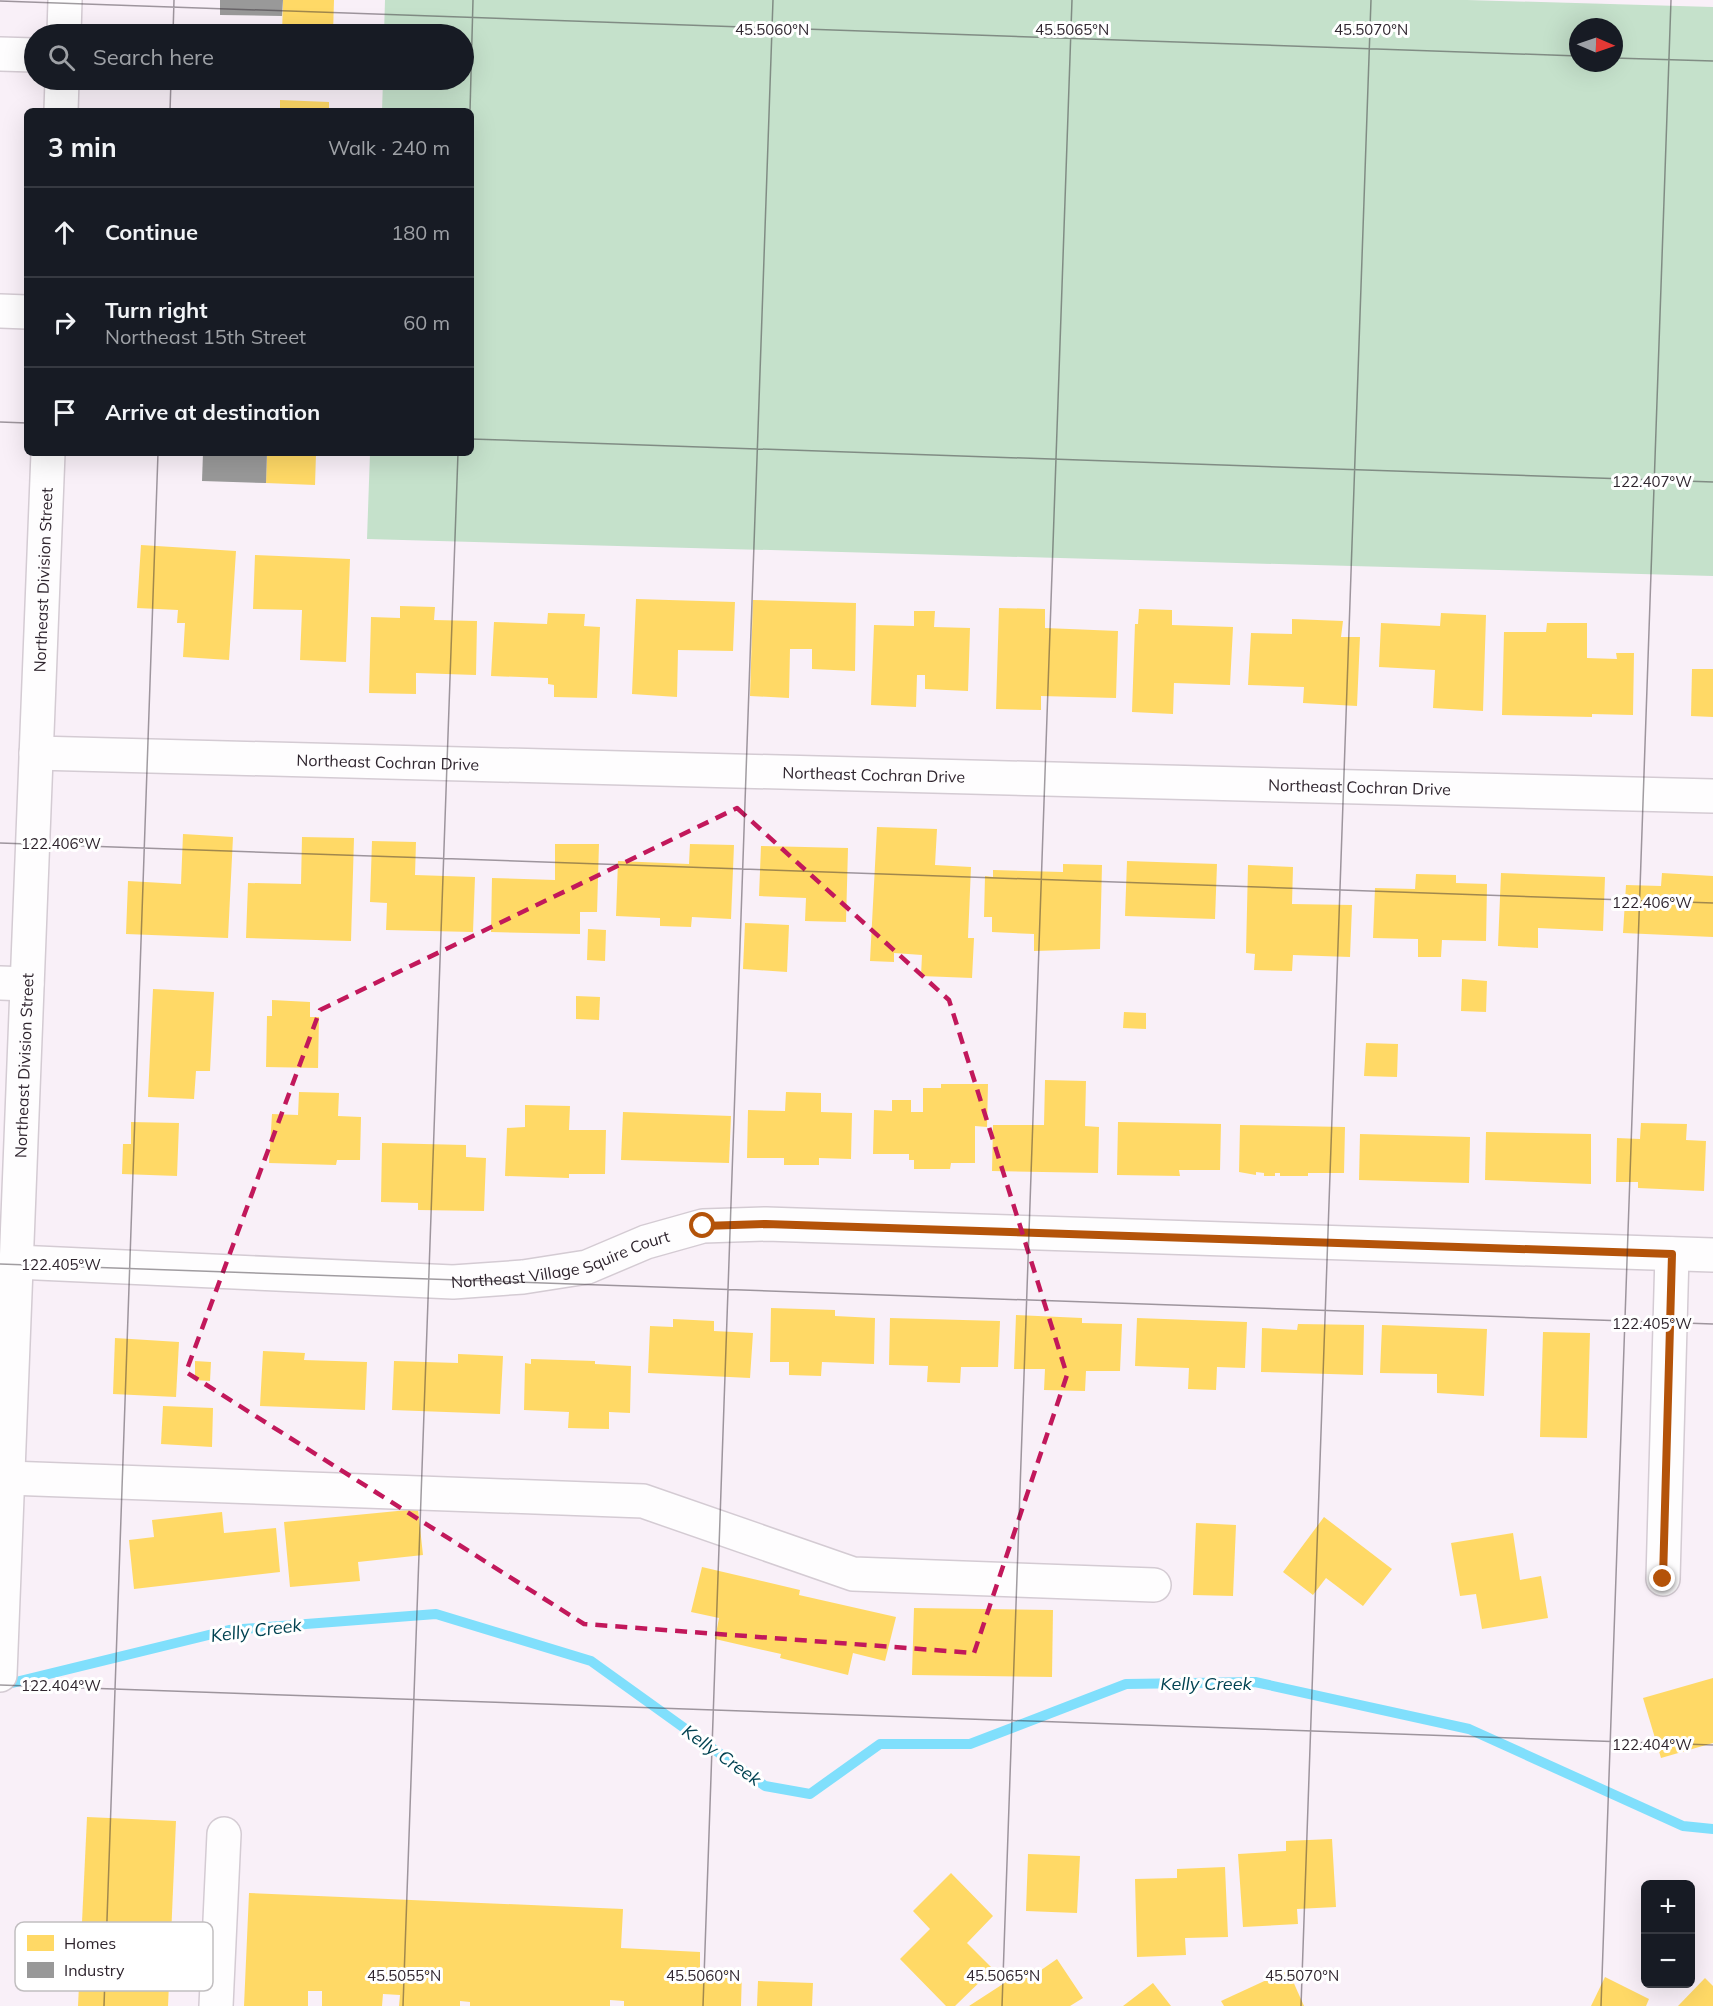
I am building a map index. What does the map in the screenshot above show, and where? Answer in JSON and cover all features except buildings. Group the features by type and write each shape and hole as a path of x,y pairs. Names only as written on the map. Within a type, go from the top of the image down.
{"street":[{"path":"65,24 66,0"},
{"path":"0,54 24,55"},
{"path":"61,108 62,90"},
{"path":"0,311 24,312"},
{"name":"Northeast Division Street","path":"0,1676 16,1262 13,983 36,753 48,456"},
{"name":"Northeast Cochran Drive","path":"36,753 1713,796"},
{"name":"Northeast Village Squire Court","path":"16,1262 453,1282 523,1277 587,1267 646,1242 703,1226 766,1224 1713,1255"},
{"path":"1663,1579 1672,1254"},
{"path":"8,1478 643,1501 853,1574 1154,1585"},
{"path":"216,2006 224,1834"}],"highlighted area":[{"path":"737,808 949,1000 1067,1375 974,1653 584,1624 186,1372 320,1010"}],"green space":[{"path":"385,0 1467,0 1713,7 1713,576 367,539 370,456 474,456 474,108 382,108 383,90 474,90 474,24 384,24"}],"waterway":[{"name":"Kelly Creek","path":"0,1686 229,1630 436,1614 591,1661 765,1786 810,1794 880,1744 970,1744 1126,1684 1255,1682 1469,1729 1683,1826 1713,1829"}],"route":[{"path":"703,1226 766,1224 1672,1254 1663,1579"}]}
